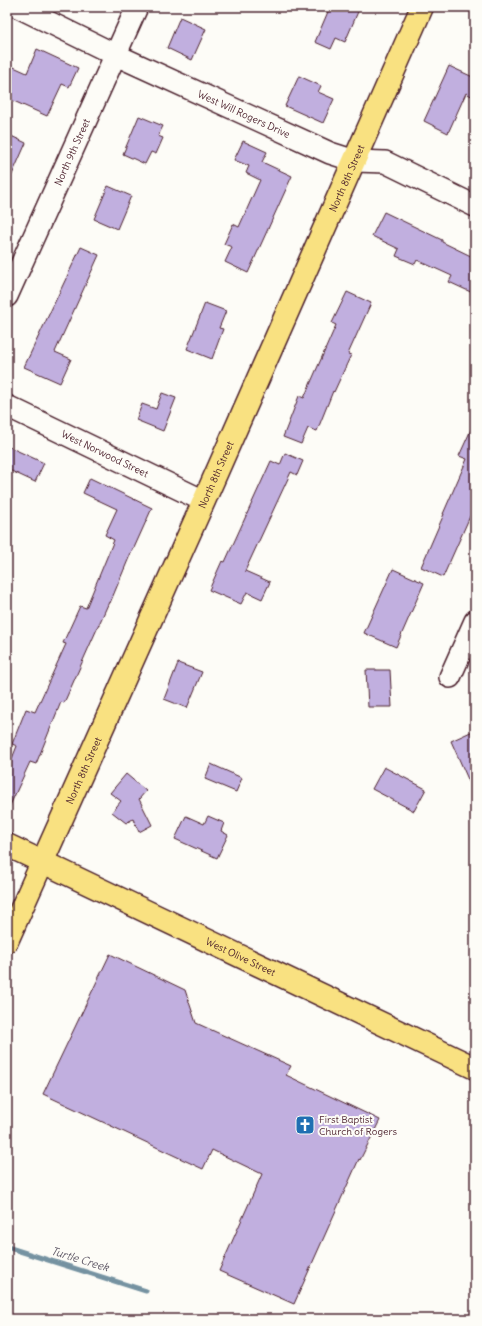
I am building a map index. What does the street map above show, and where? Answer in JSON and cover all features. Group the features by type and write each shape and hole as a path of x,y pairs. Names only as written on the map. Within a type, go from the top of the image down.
{"main road":[{"name":"North 8th Street","path":"7,941 204,501 422,7"},
{"name":"West Olive Street","path":"7,845 475,1068"}],"street":[{"name":"West Will Rogers Drive","path":"18,7 116,55 330,153 355,161 385,162 475,206"},
{"name":"North 9th Street","path":"7,296 137,7"},
{"name":"West Norwood Street","path":"7,406 204,501"},
{"path":"450,677 475,621"}],"building":[{"path":"330,7 360,7 345,42 336,38 331,49 315,42"},
{"path":"180,17 206,29 192,60 167,48"},
{"path":"37,49 78,68 69,87 62,84 47,116 7,98 7,64 27,73"},
{"path":"449,66 475,78 475,98 466,93 448,133 424,121"},
{"path":"299,76 321,86 318,92 334,99 323,123 285,106"},
{"path":"139,116 163,126 158,136 163,138 156,154 151,152 145,164 123,154"},
{"path":"7,134 26,143 7,186"},
{"path":"243,141 267,152 262,162 292,176 248,273 225,262 232,247 224,244 233,224 239,227 260,180 246,173 249,166 234,160"},
{"path":"108,186 131,196 117,229 94,219"},
{"path":"384,212 475,258 475,294 449,282 452,276 417,260 415,264 396,256 399,249 372,236"},
{"path":"81,247 99,255 55,352 71,359 60,383 24,367"},
{"path":"347,292 371,303 348,354 351,355 334,392 333,391 317,431 308,428 301,444 283,437 299,396 304,398 336,325 332,323"},
{"path":"205,303 226,311 219,328 223,329 212,359 187,349"},
{"path":"162,393 176,398 163,431 136,420 142,404 156,409"},
{"path":"475,421 475,505 443,577 421,567 467,459 459,456"},
{"path":"7,446 44,463 35,482 7,469"},
{"path":"285,453 303,461 297,475 291,472 245,571 270,582 262,599 247,592 241,604 209,590 222,561 225,562 271,461 280,465"},
{"path":"90,478 152,508 64,703 61,702 36,764 30,762 7,812 7,771 17,746 12,744 26,709 35,712 66,644 63,643 80,606 86,608 114,540 105,535 117,509 83,493"},
{"path":"393,569 424,583 396,647 364,633"},
{"path":"178,663 202,672 187,708 164,699"},
{"path":"366,670 390,670 392,707 368,707"},
{"path":"475,730 475,795 451,741"},
{"path":"211,764 242,778 236,792 205,779"},
{"path":"384,767 426,789 414,811 372,789"},
{"path":"126,774 146,791 139,799 152,825 139,832 133,819 126,823 112,812 121,801 110,793"},
{"path":"186,816 204,824 208,816 224,823 221,831 228,835 217,858 175,839"},
{"path":"110,954 185,990 196,1023 291,1066 286,1075 380,1120 360,1160 359,1159 294,1304 219,1271 262,1174 212,1150 203,1169 43,1094"}],"waterway":[{"name":"Turtle Creek","path":"7,1247 146,1291"}],"place":[{"name":"First Baptist Church of Rogers","path":"305,1125"}]}
